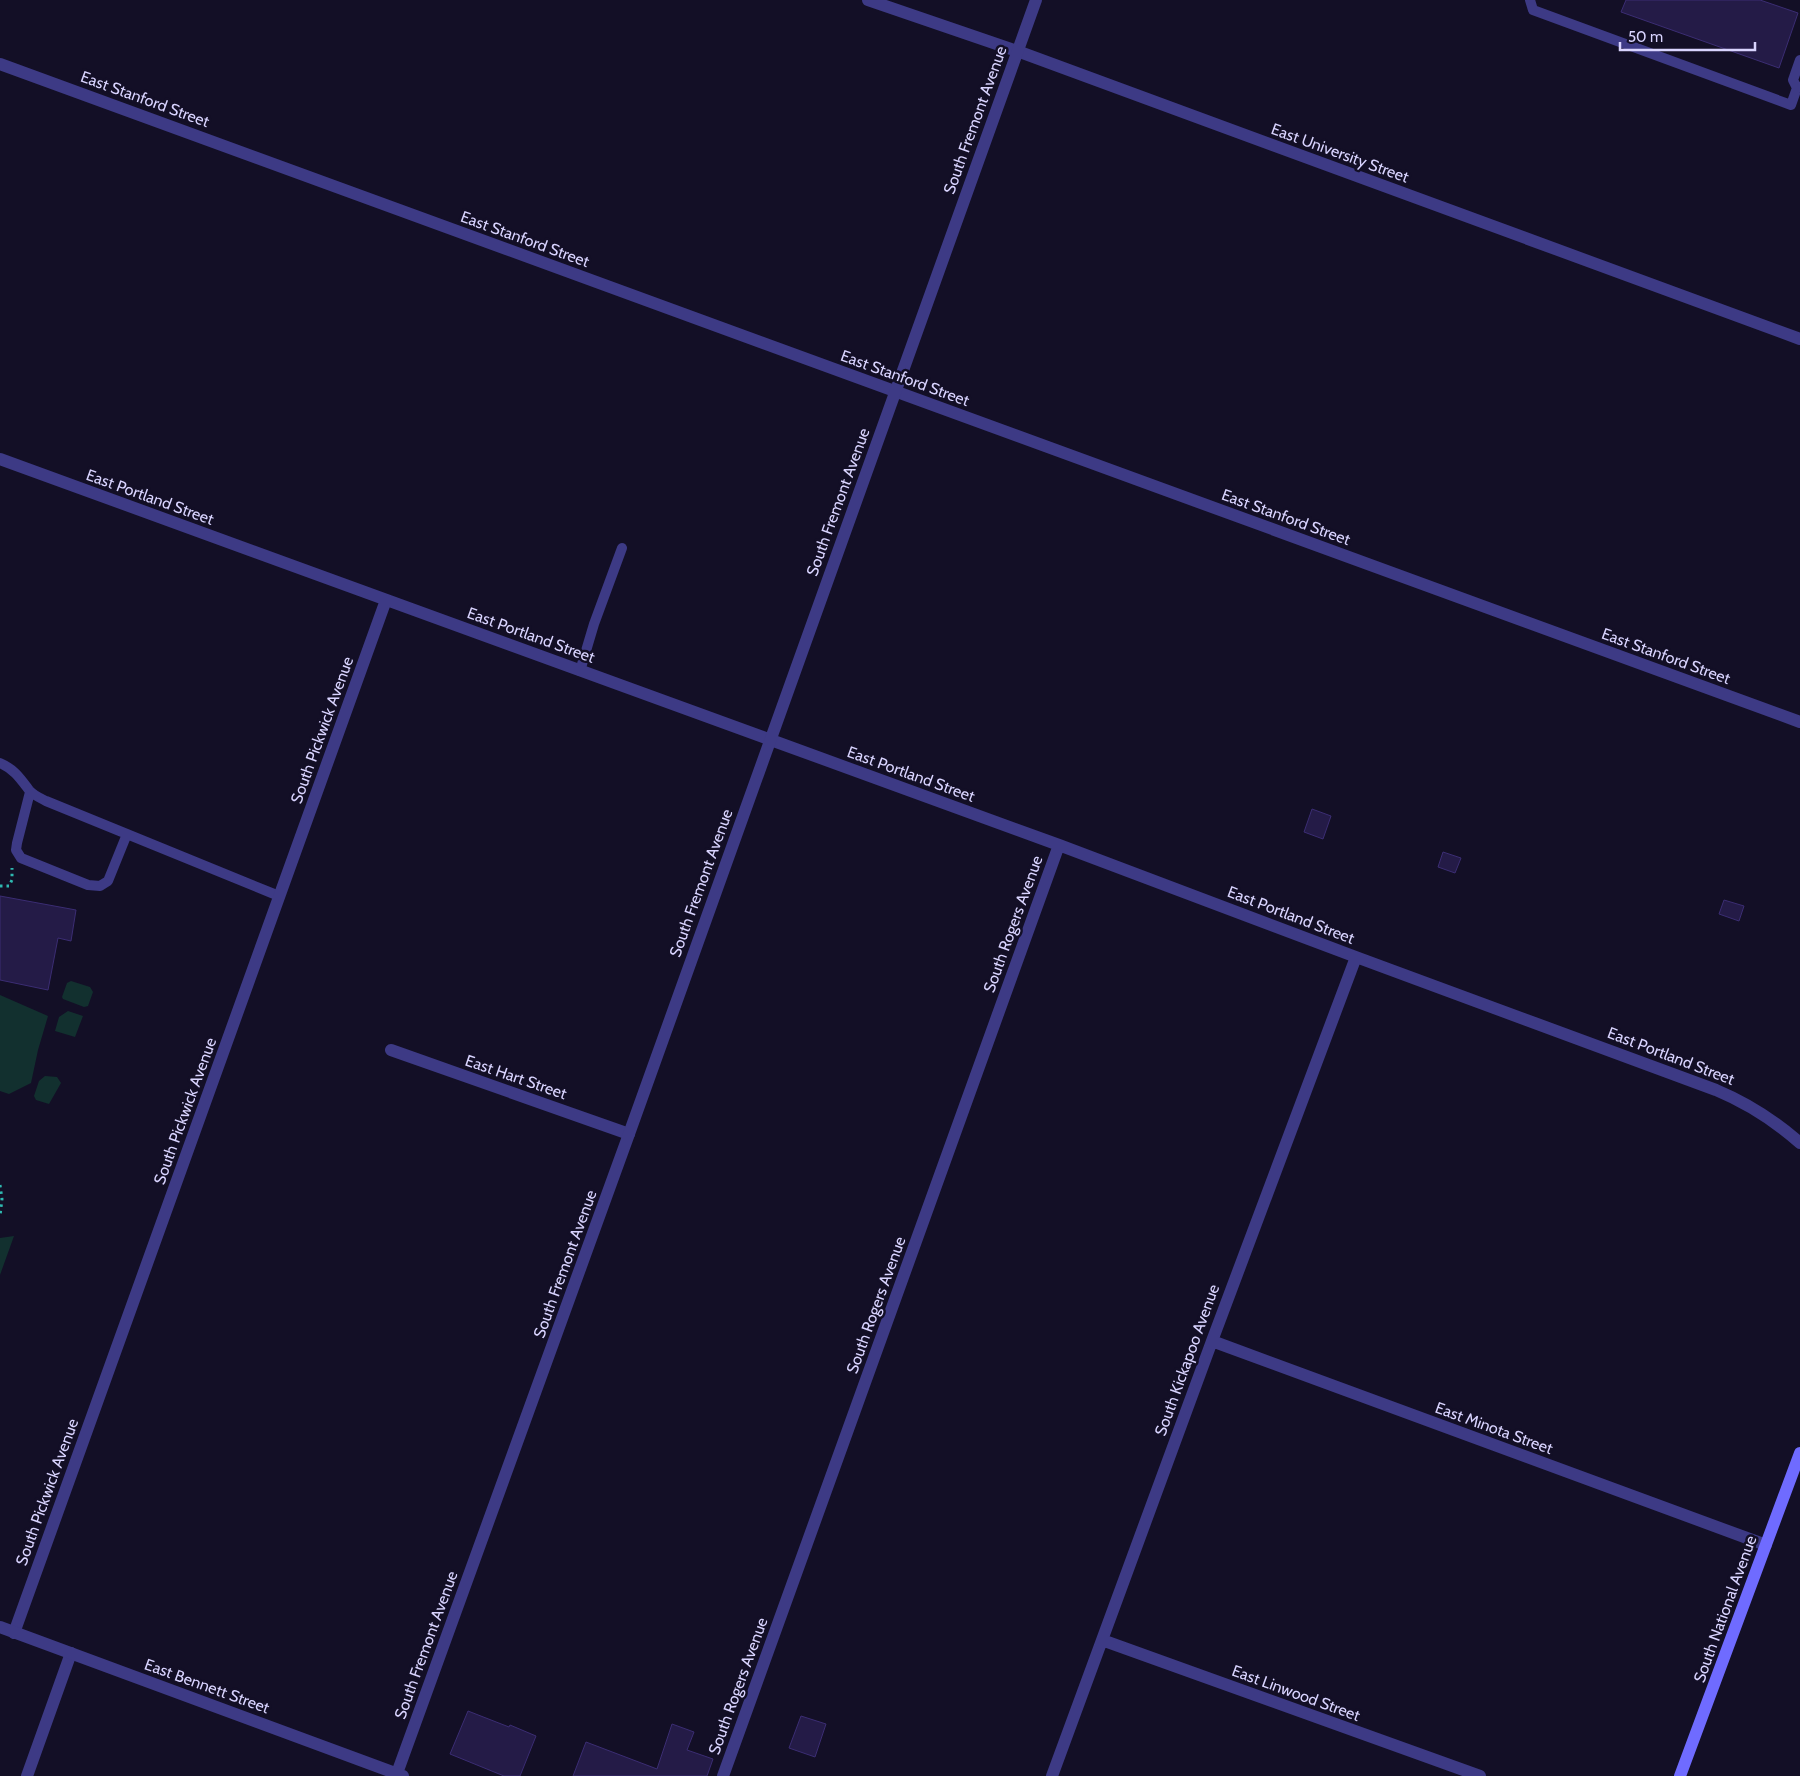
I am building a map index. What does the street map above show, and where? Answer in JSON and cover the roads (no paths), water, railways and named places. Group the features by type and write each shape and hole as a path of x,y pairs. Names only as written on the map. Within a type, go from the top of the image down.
{"main road":[{"name":"South National Avenue","path":"1680,1776 1800,1453"}],"street":[{"name":"East University Street","path":"868,0 1017,51 1800,339"},
{"name":"South Fremont Avenue","path":"399,1775 1036,0"},
{"name":"East Stanford Street","path":"0,64 1800,722"},
{"name":"East Portland Street","path":"0,459 1059,845 1356,958 1716,1090 1750,1106 1800,1143"},
{"name":"South Pickwick Avenue","path":"14,1632 386,600"},
{"name":"South Rogers Avenue","path":"723,1776 1059,845"},
{"name":"South Kickapoo Avenue","path":"1052,1776 1212,1341 1356,958"},
{"name":"East Hart Street","path":"391,1050 629,1134"},
{"name":"East Minota Street","path":"1212,1341 1766,1545"},
{"name":"East Bennett Street","path":"0,1628 399,1775"},
{"name":"East Linwood Street","path":"1102,1640 1480,1776"},
{"path":"27,1776 71,1653"}],"lane":[{"path":"1530,0 1534,10 1795,107 1798,88 1793,80 1800,60"},
{"path":"580,671 594,624 622,548"},
{"path":"0,763 10,767 22,778 30,792 46,801 279,896"},
{"path":"30,792 16,850 21,858 88,885 100,886 108,882 127,834"}]}
